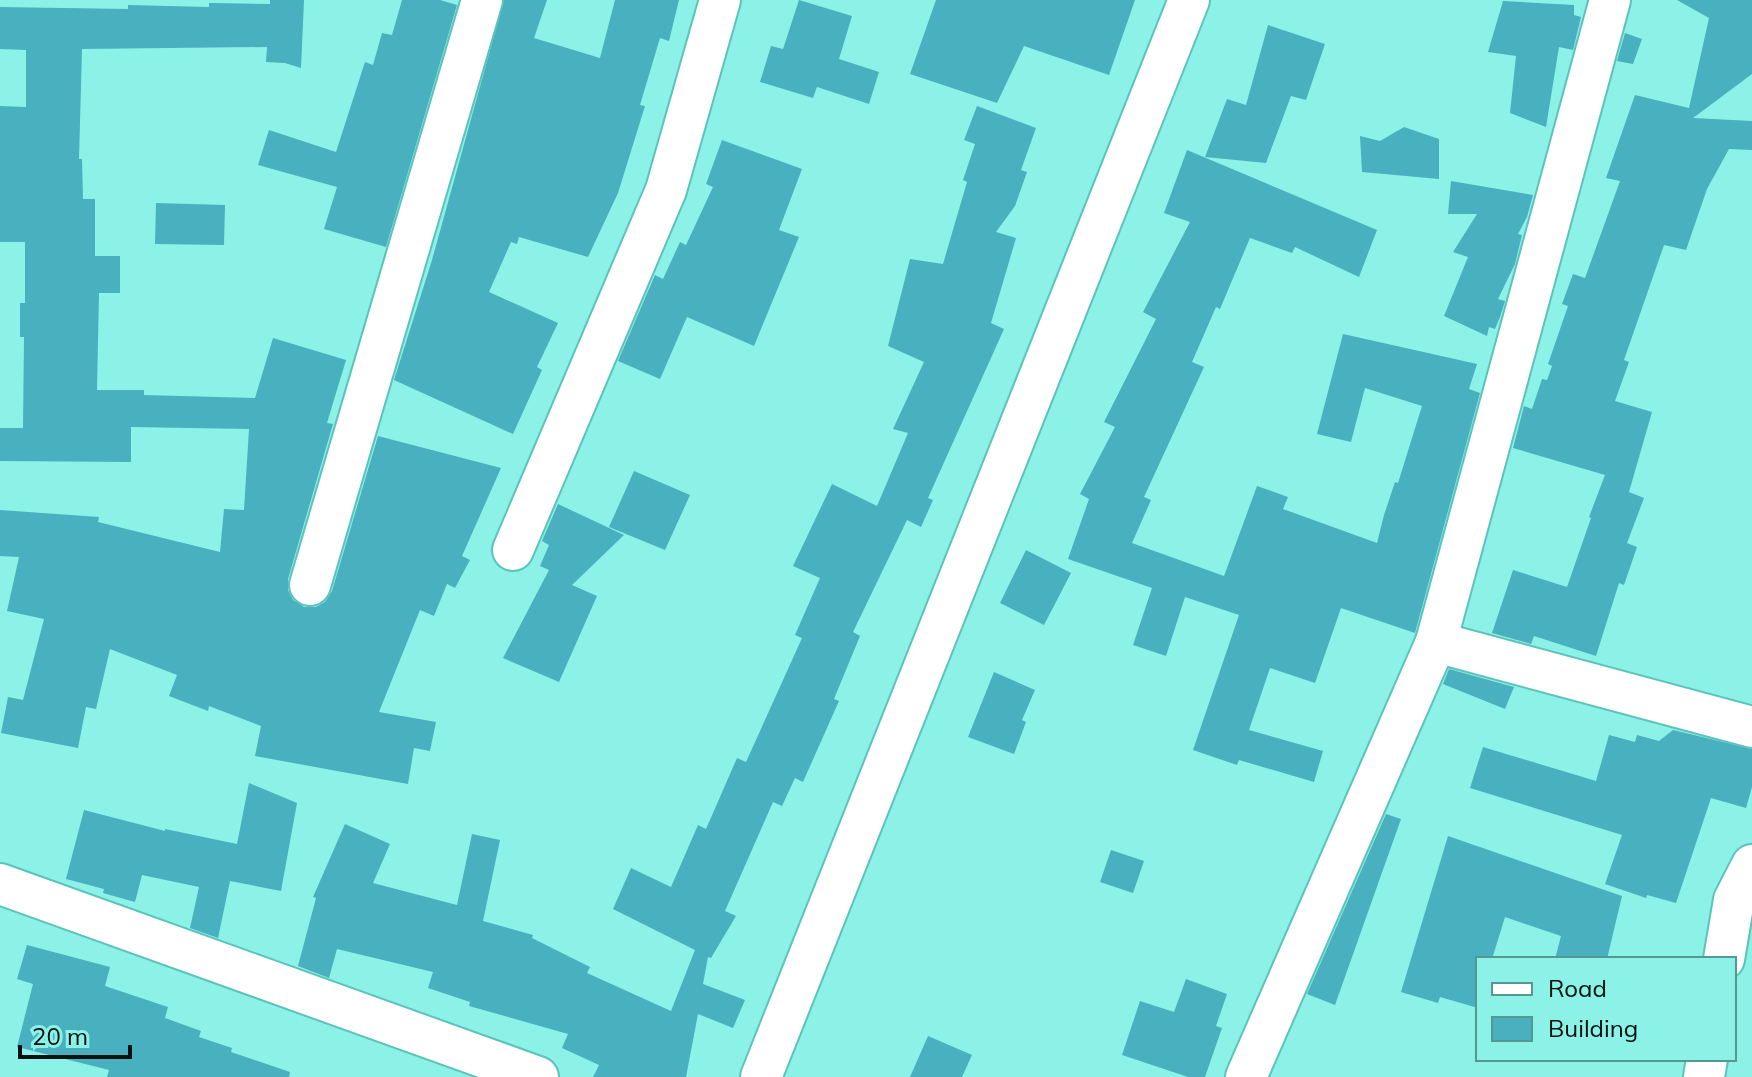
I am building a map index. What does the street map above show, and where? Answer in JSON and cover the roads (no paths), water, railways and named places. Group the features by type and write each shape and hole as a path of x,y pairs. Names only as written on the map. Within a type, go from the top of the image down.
{"street":[{"path":"310,585 482,0"},
{"path":"513,550 666,190 720,0"},
{"path":"761,1077 1189,0"},
{"path":"1246,1077 1436,642 1610,0"},
{"path":"1436,642 1752,727"},
{"path":"1724,957 1734,900 1752,865"},
{"path":"0,884 538,1077"}]}
